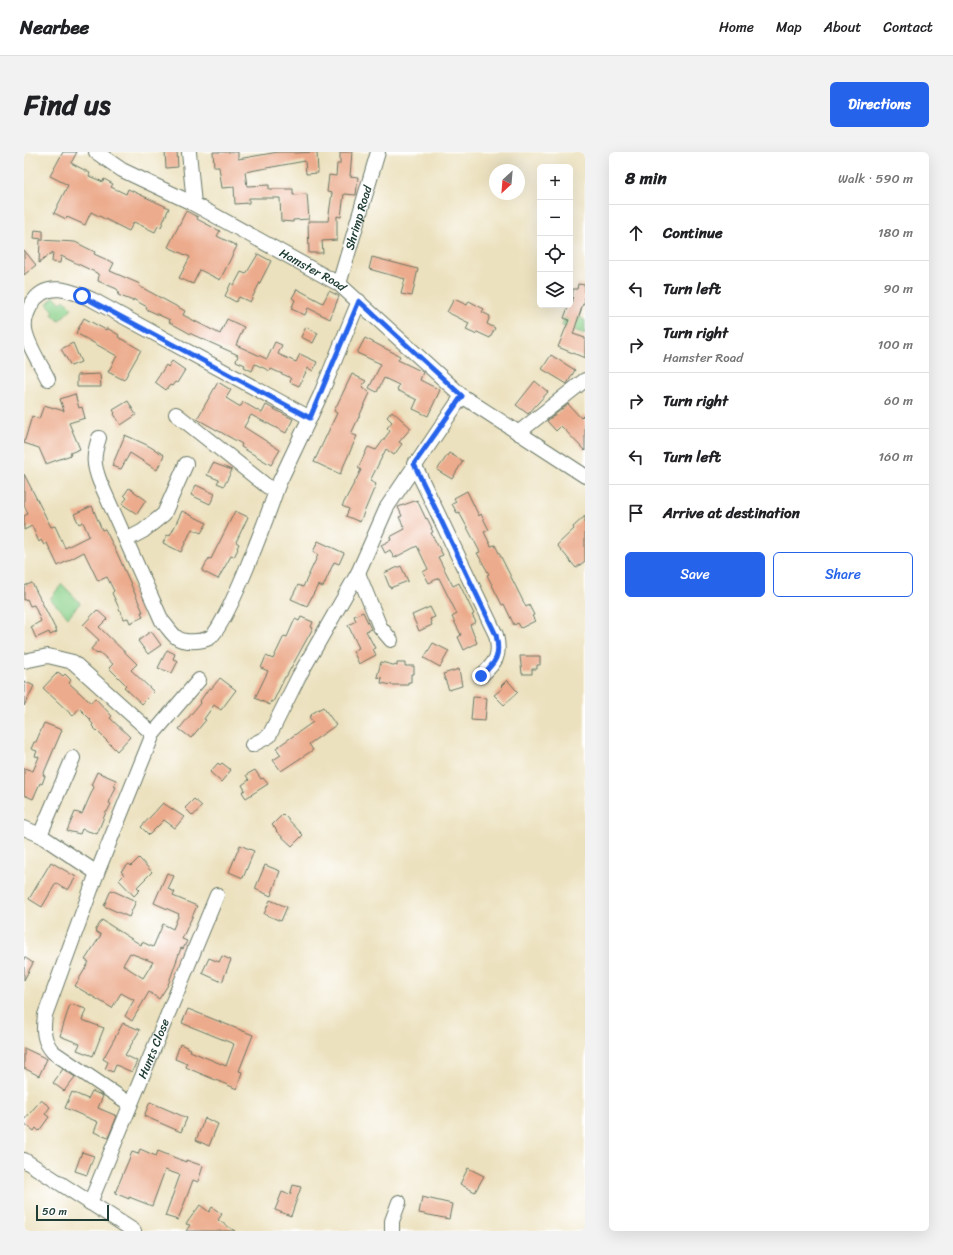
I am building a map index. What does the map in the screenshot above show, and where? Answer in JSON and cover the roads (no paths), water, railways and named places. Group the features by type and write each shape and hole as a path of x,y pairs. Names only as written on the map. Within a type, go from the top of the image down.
{"street":[{"name":"Hamster Road","path":"96,152 122,170 194,204 338,284 359,301 462,396 585,476"},
{"path":"189,152 194,204"},
{"name":"Shrimp Road","path":"338,284 378,152"},
{"path":"48,379 26,335 26,318 33,302 42,292 49,289 64,289 93,300 288,408 310,418"},
{"path":"99,438 94,451 94,466 162,621 178,638 194,642 209,638 218,629 224,618 257,542 278,485 310,418 359,301"},
{"path":"518,433 585,380"},
{"path":"252,745 269,736 299,676 358,573 387,507 414,464 462,396"},
{"path":"176,414 268,487 273,488 278,485"},
{"path":"126,540 144,531 164,514 186,464"},
{"path":"414,464 496,635 498,652 495,663 481,676"},
{"path":"358,573 380,627 390,640"},
{"path":"24,661 48,656 73,662 153,734"},
{"path":"130,1104 53,1052 46,1044 43,1030 45,1016 97,873 153,734 199,680"},
{"path":"40,835 73,758"},
{"path":"24,828 40,835 97,873"},
{"name":"Hunts Close","path":"90,1203 217,894"},
{"path":"24,1160 134,1231"},
{"path":"392,1231 392,1220 399,1202"}]}
